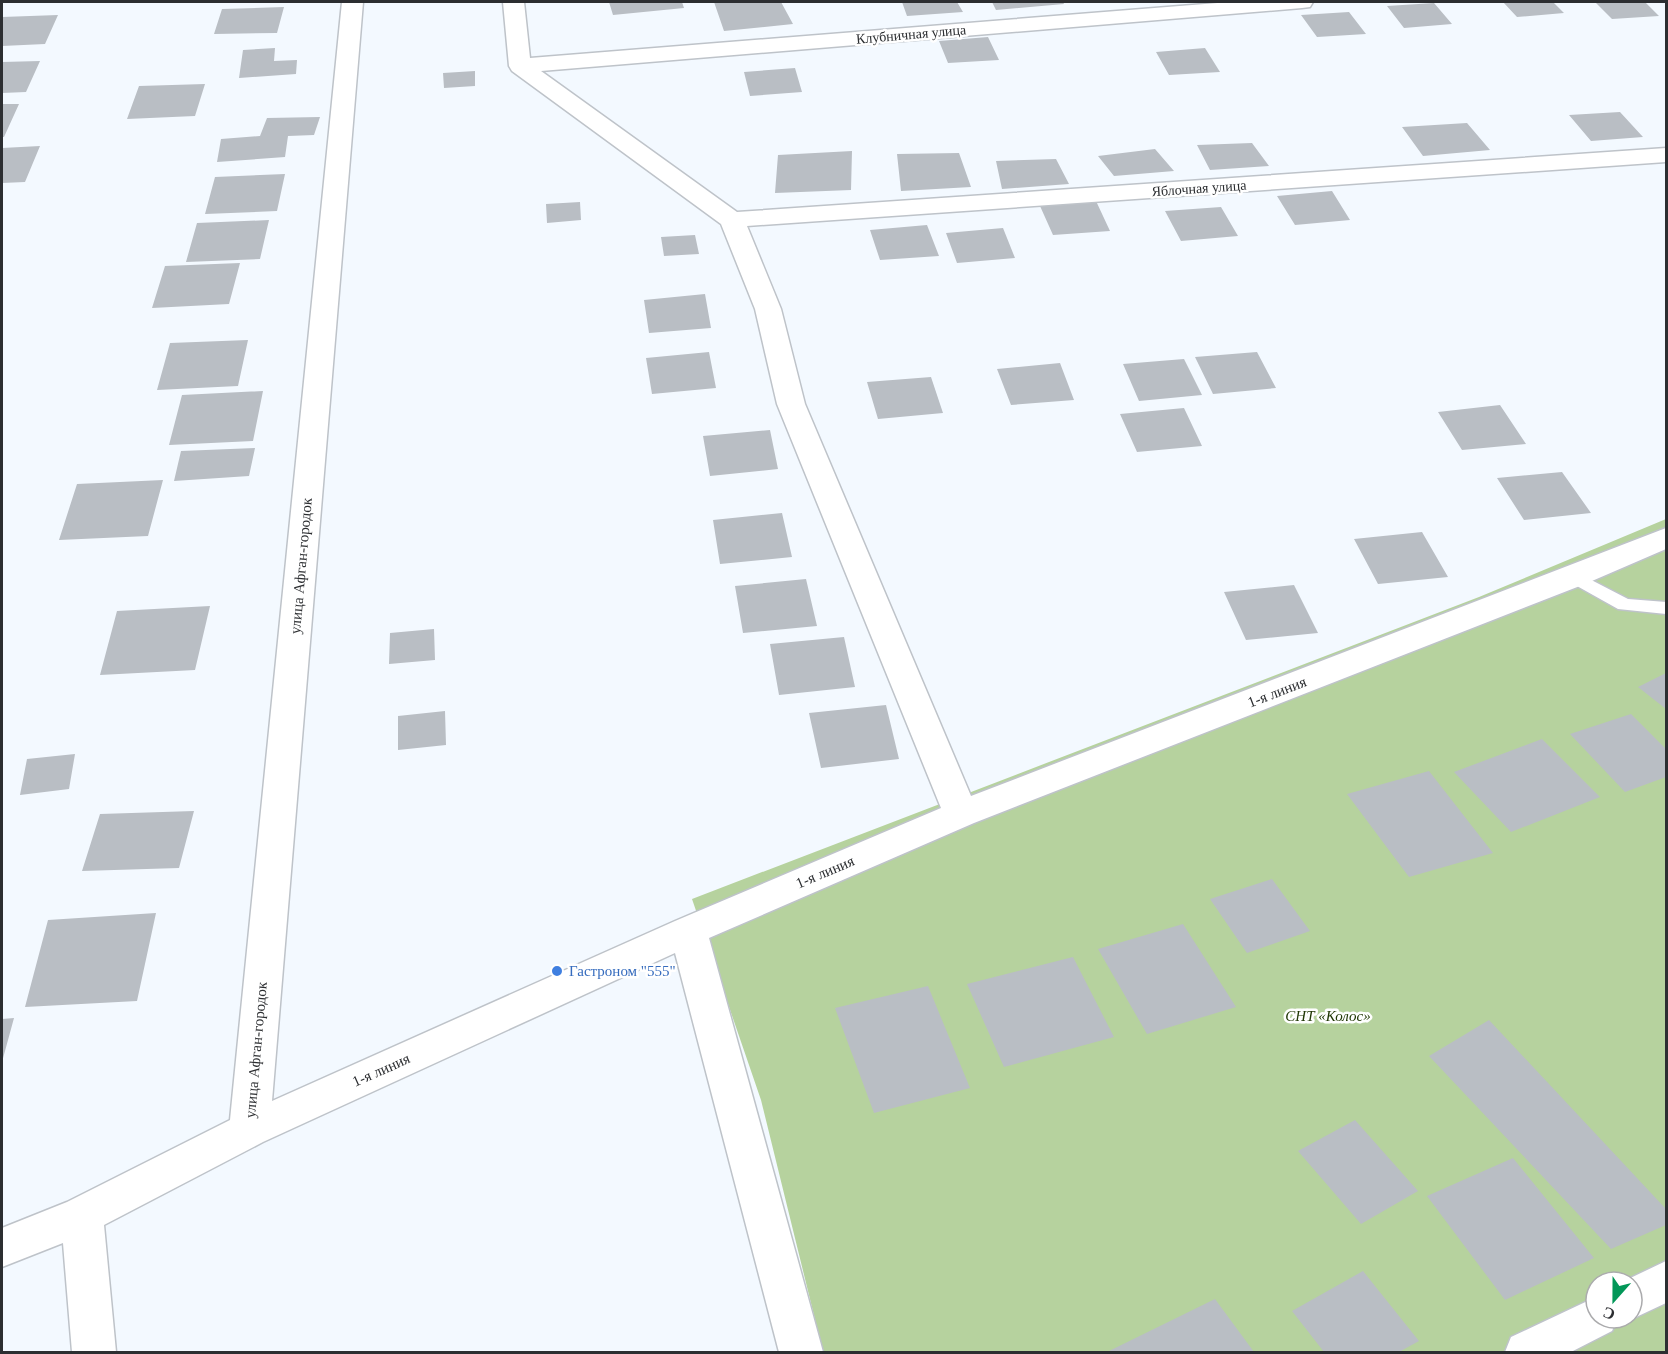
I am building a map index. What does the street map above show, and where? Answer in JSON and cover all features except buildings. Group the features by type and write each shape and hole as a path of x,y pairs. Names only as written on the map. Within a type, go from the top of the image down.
{"street":[{"name":"улица Афган-городок","path":"249,1130 352,2"},
{"path":"513,2 520,66 732,220 768,309 791,404 961,814"},
{"name":"Клубничная улица","path":"520,66 1302,2"},
{"name":"Яблочная улица","path":"732,220 1666,155"},
{"name":"1-я линия","path":"2,1248 81,1215 249,1130 688,931 961,814 1574,578 1666,538"},
{"path":"688,931 801,1353"},
{"path":"81,1215 94,1353"},
{"path":"1644,1293 1666,1281"},
{"path":"1527,1353 1584,1323"}],"lane":[{"path":"1574,578 1624,605 1666,608"}],"green space":[{"name":"СНТ «Колос»","path":"1666,519 1666,1352 823,1352 761,1100 692,899 1479,597"}],"place":[{"name":"Гастроном \"555\"","path":"557,971"}]}
